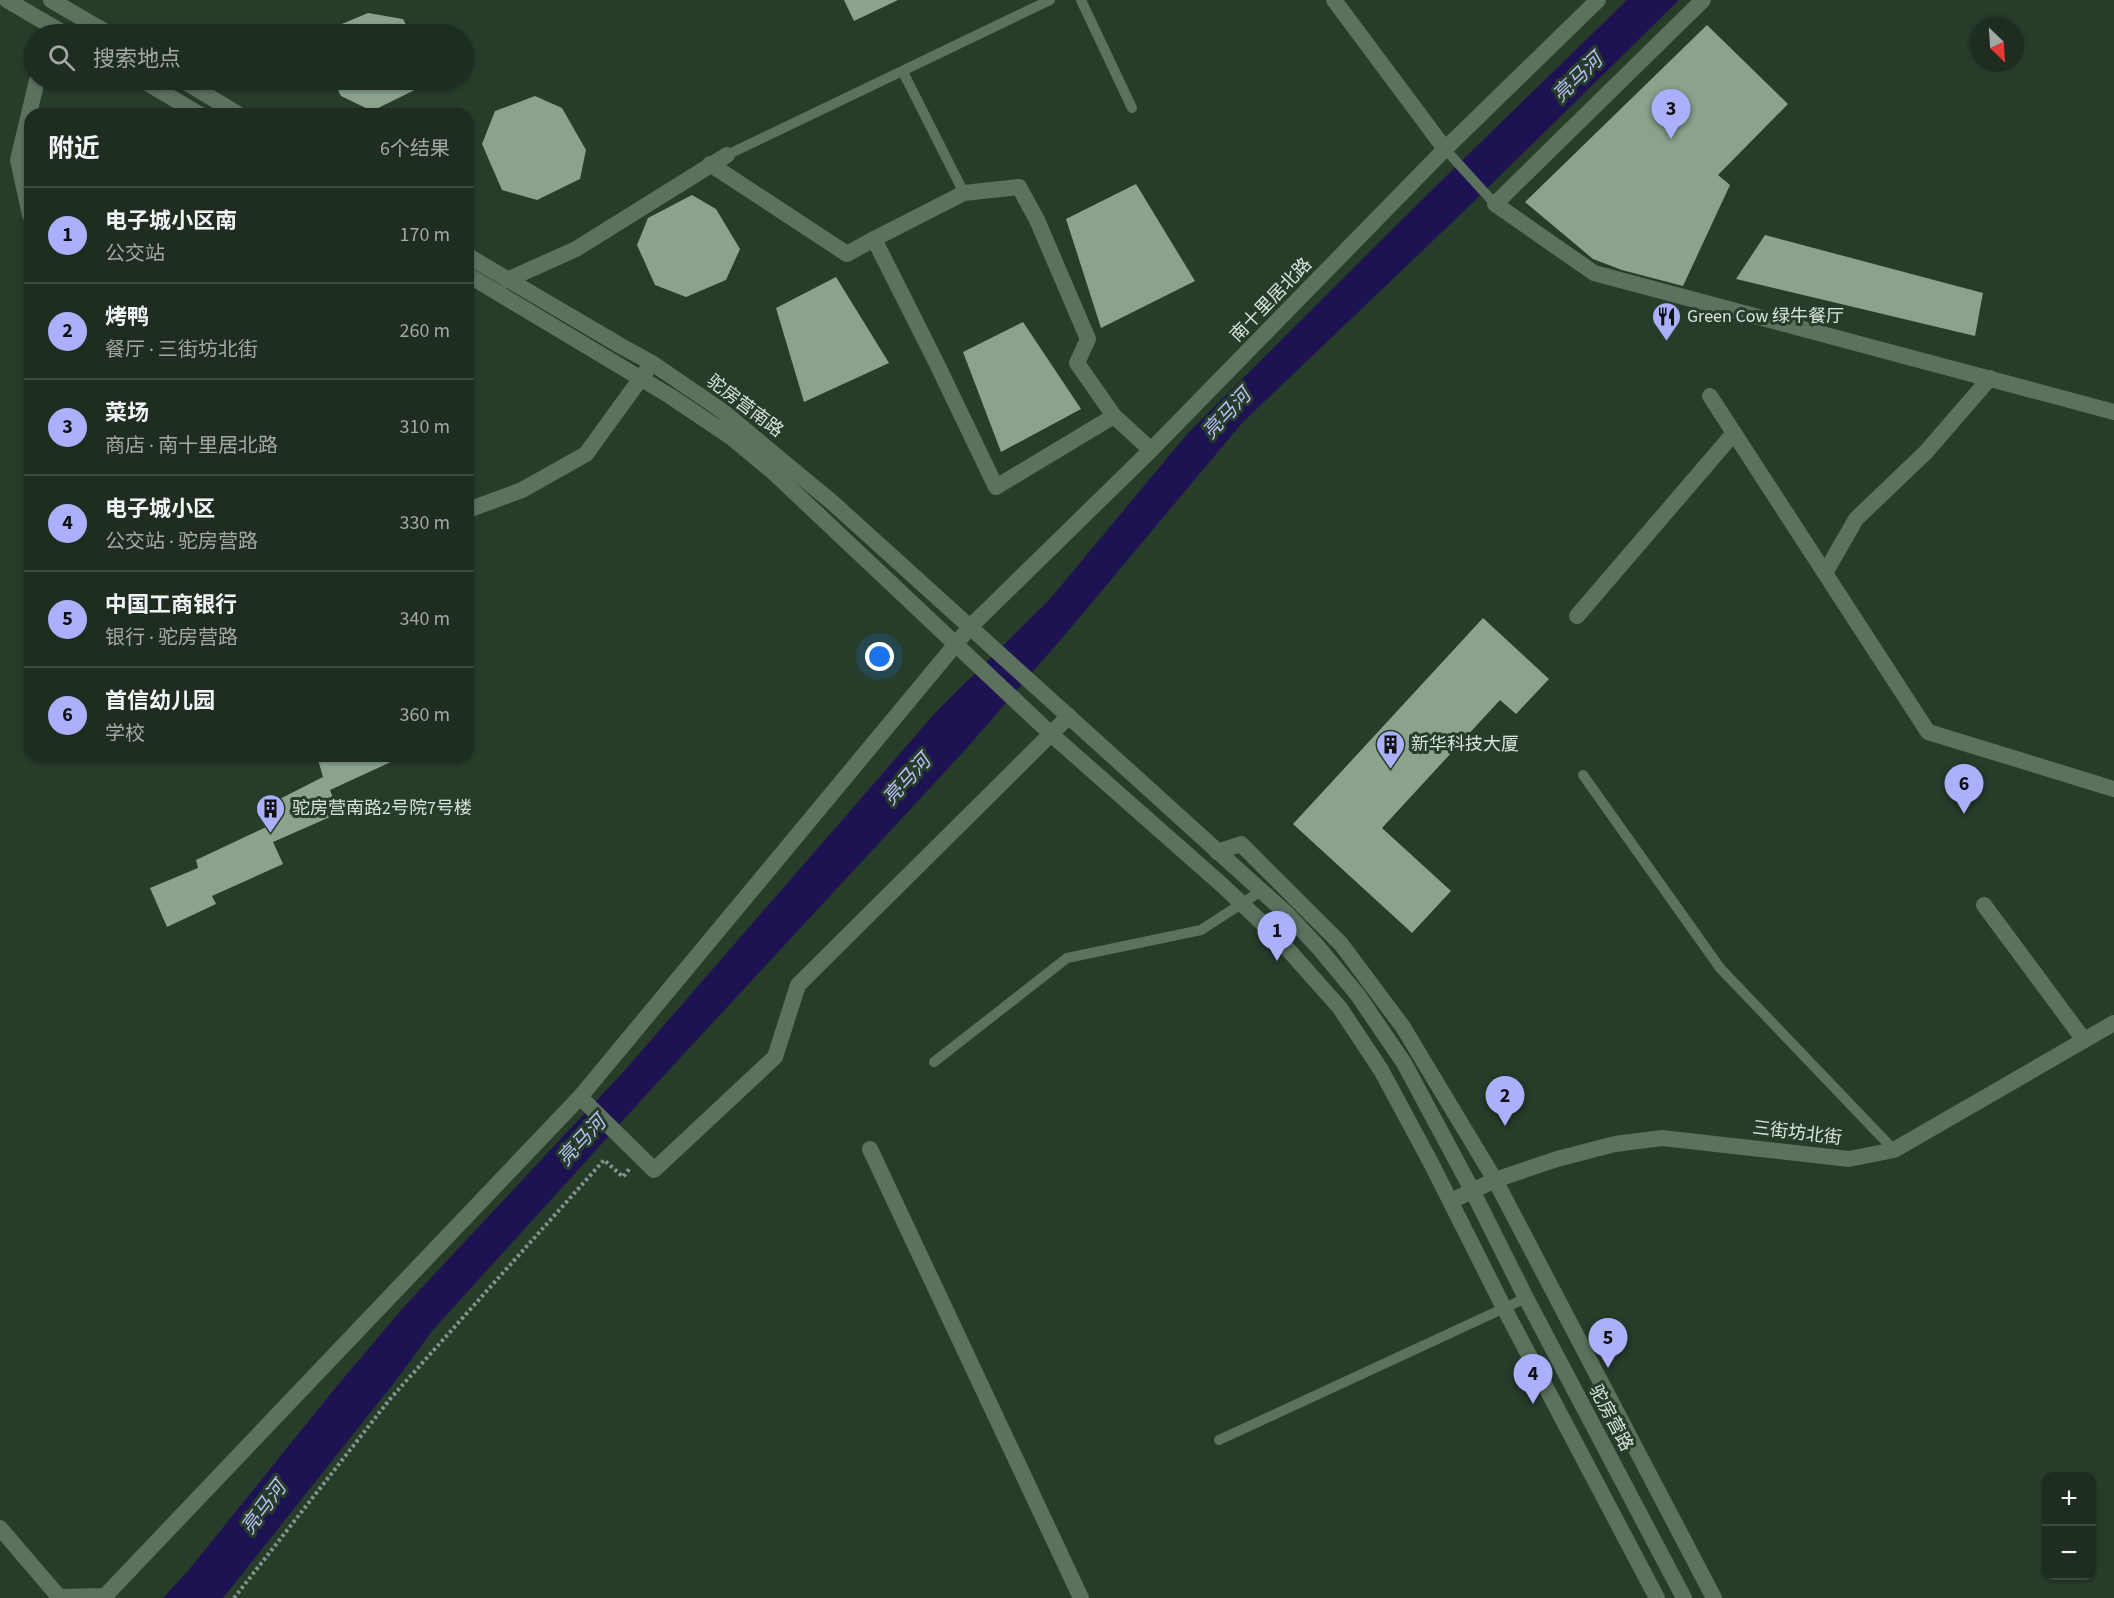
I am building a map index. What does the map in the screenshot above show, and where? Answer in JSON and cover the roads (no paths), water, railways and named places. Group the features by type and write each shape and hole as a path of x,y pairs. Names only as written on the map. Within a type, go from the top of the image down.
{"street":[{"path":"7,0 48,24"},
{"path":"51,0 93,24"},
{"path":"1334,0 1445,149"},
{"name":"南十里居北路","path":"0,1528 59,1597 105,1596 580,1097 970,627 1151,450 1445,149 1598,0"},
{"path":"1703,0 1495,204 1594,273 2114,412"},
{"path":"76,24 80,16"},
{"path":"30,108 35,90"},
{"path":"159,90 189,108"},
{"path":"198,90 228,108"},
{"path":"24,135 18,160 24,188"},
{"path":"507,280 576,249 727,155"},
{"path":"710,165 847,254 964,193 1019,187 1037,220 1088,339 1077,363 1114,416 1151,450"},
{"path":"874,239 996,487 1114,416"},
{"name":"驼房营南路","path":"474,260 652,363 721,410 778,456 970,627 1261,891"},
{"name":"驼房营南路","path":"474,279 640,378 731,437 773,472 1052,735 1276,936 1315,979 1359,1035 1451,1201"},
{"path":"474,508 522,490 586,454 652,363"},
{"path":"1825,573 1856,519 1926,452 1990,378"},
{"path":"1710,396 1928,732 2114,789"},
{"path":"1577,616 1734,433"},
{"path":"580,1097 654,1170 775,1057 798,985 1069,716"},
{"path":"1217,852 1241,844 1341,944 1403,1027 1495,1180 1714,1598"},
{"name":"驼房营路","path":"1261,891 1318,947 1357,994 1404,1063 1684,1598"},
{"path":"1984,905 2084,1040"},
{"name":"三街坊北街","path":"1451,1201 1495,1180 1557,1159 1615,1144 1662,1138 1849,1159 1894,1150 2114,1023"},
{"path":"870,1149 1081,1598"},
{"path":"1451,1201 1504,1308 1658,1598"}],"lane":[{"path":"727,155 1050,0"},
{"path":"1081,0 1132,108"},
{"path":"903,72 964,193"},
{"path":"1445,149 1495,204"},
{"path":"1583,775 1720,968 1894,1150"},
{"path":"934,1062 1068,958 1201,930 1261,891"},
{"path":"1219,1440 1526,1298"}],"water":[{"name":"亮马河","path":"1627,0 1679,0 1463,212 1242,423 966,749 645,1096 432,1331 397,1379 223,1598 163,1598 188,1571 402,1309 626,1069 936,712 1050,599 1189,432"}],"place":[{"name":"菜场","path":"1671,139"},
{"name":"Green Cow 绿牛餐厅","path":"1666,342"},
{"name":"新华科技大厦","path":"1390,770"},
{"name":"首信幼儿园","path":"1964,814"},
{"name":"驼房营南路2号院7号楼","path":"271,834"},
{"name":"电子城小区南","path":"1277,961"},
{"name":"烤鸭","path":"1505,1126"},
{"name":"中国工商银行","path":"1608,1368"},
{"name":"电子城小区","path":"1533,1404"}]}
